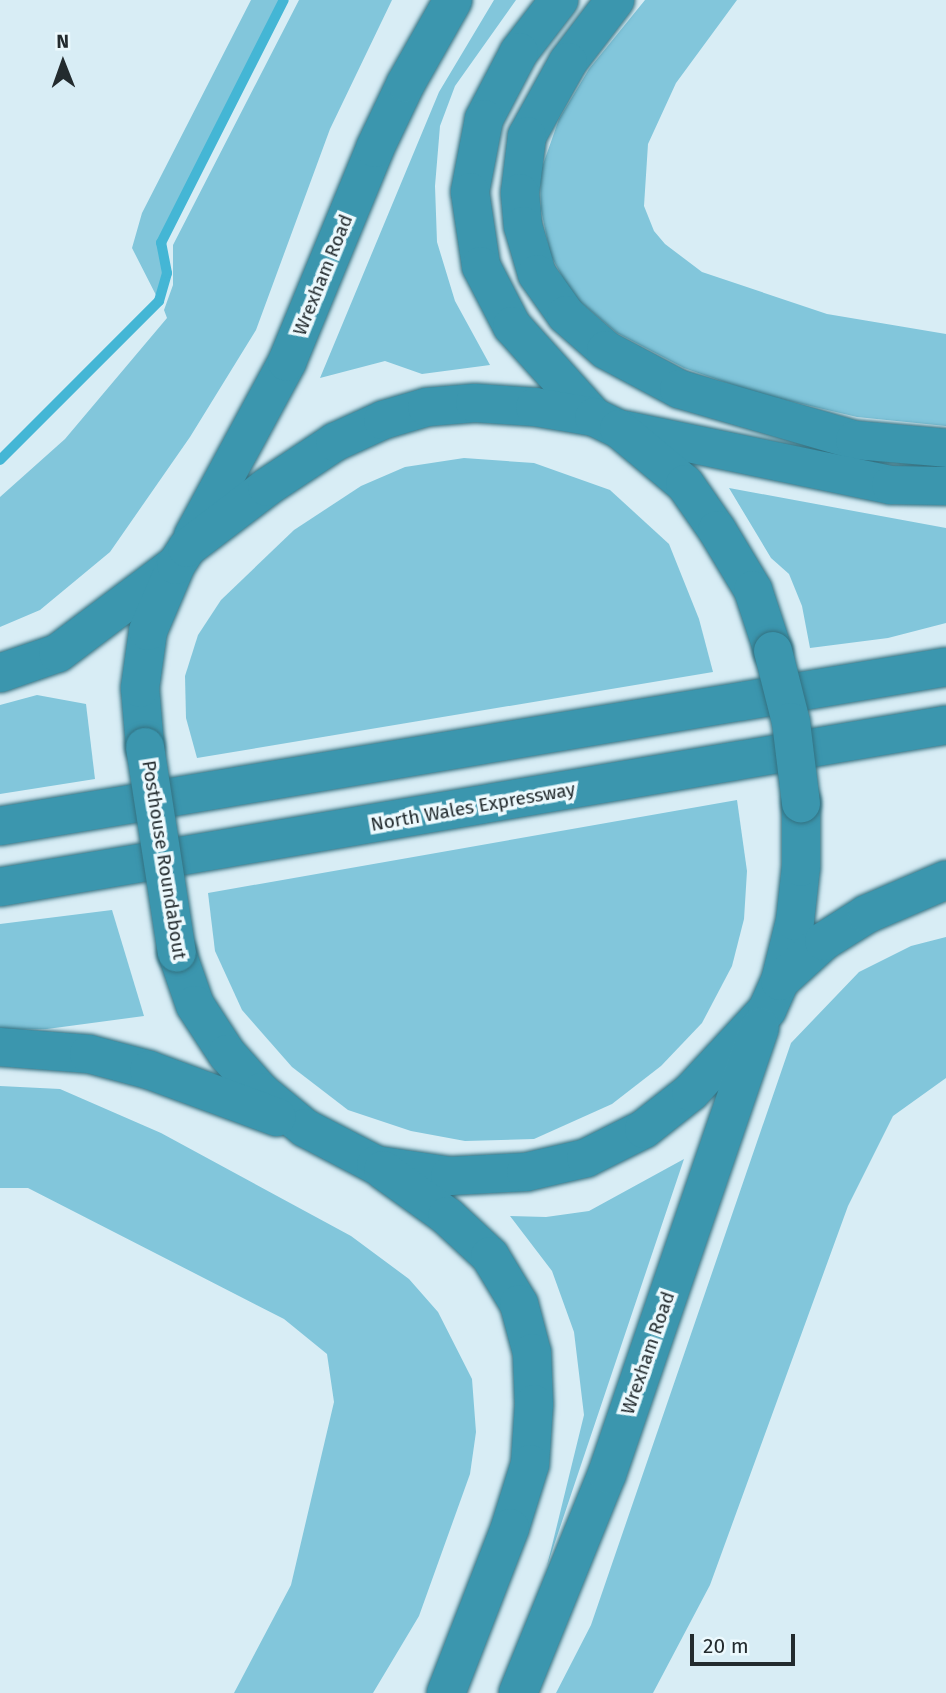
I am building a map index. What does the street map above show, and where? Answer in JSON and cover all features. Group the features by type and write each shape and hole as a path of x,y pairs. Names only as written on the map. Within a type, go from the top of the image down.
{"highway":[{"name":"Wrexham Road","path":"182,556 287,362 375,148 406,83 453,0"},
{"path":"559,0 519,52 484,119 470,192 481,266 512,326 606,423 891,485 946,486"},
{"path":"615,0 568,62 527,136 520,192 523,226 537,274 566,315 607,350 679,389 855,440 946,448"},
{"name":"Posthouse Roundabout","path":"475,403 535,407 606,423 685,484 752,590 773,651 791,722 801,803 801,867 795,921 774,995 691,1092 644,1129 586,1158 526,1172 450,1176 376,1165 305,1128 261,1092 227,1054 195,1005 177,953 145,747 140,688 148,631 182,556 267,487 323,450 383,421 427,407 475,403"},
{"path":"0,673 58,653 182,556"},
{"path":"0,826 946,667"},
{"name":"North Wales Expressway","path":"0,887 946,725"},
{"path":"774,995 824,941 867,914 946,880"},
{"name":"Wrexham Road","path":"518,1693 607,1474 774,995"},
{"path":"0,1047 89,1054 125,1063 223,1095 305,1128"},
{"path":"376,1165 447,1216 489,1256 519,1304 532,1353 534,1404 530,1464 505,1541 446,1693"}],"shaded area":[{"path":"251,0 284,0 161,243 167,273 159,301 132,248 142,213"},
{"path":"299,0 392,0 330,129 256,330 190,437 110,552 40,610 0,627 0,497 65,439 167,318 164,310 173,285 173,245"},
{"path":"494,0 516,0 455,86 440,126 435,186 437,242 455,301 490,365 422,374 385,361 320,378 439,92"},
{"path":"645,0 737,0 676,83 648,144 644,206 654,231 665,244 702,272 827,314 946,334 946,426 857,417 756,393 684,368 617,333 572,295 550,254 541,209 540,173 559,119 589,69"},
{"path":"464,458 534,463 610,490 669,544 699,619 713,672 197,758 186,718 185,676 198,635 221,600 294,530 361,486 405,467"},
{"path":"729,488 946,528 946,623 888,638 810,648 802,606 789,574 771,558"},
{"path":"37,695 86,704 95,779 0,794 0,705"},
{"path":"737,800 747,871 744,919 732,966 702,1023 661,1066 612,1104 534,1139 465,1141 411,1131 348,1110 292,1067 242,1010 215,951 208,893"},
{"path":"112,910 144,1016 47,1029 0,1030 0,924"},
{"path":"946,937 946,1078 893,1116 848,1206 710,1585 653,1693 556,1693 591,1625 791,1043 859,972 911,946"},
{"path":"0,1086 60,1089 161,1133 351,1236 409,1279 438,1312 472,1379 476,1432 470,1474 419,1616 373,1693 234,1693 291,1585 334,1402 327,1354 284,1319 28,1188 0,1188"},
{"path":"684,1159 547,1566 584,1415 574,1332 552,1271 510,1216 546,1217 589,1211"}],"waterway":[{"path":"0,460 159,301 167,273 161,243 284,0"}]}
